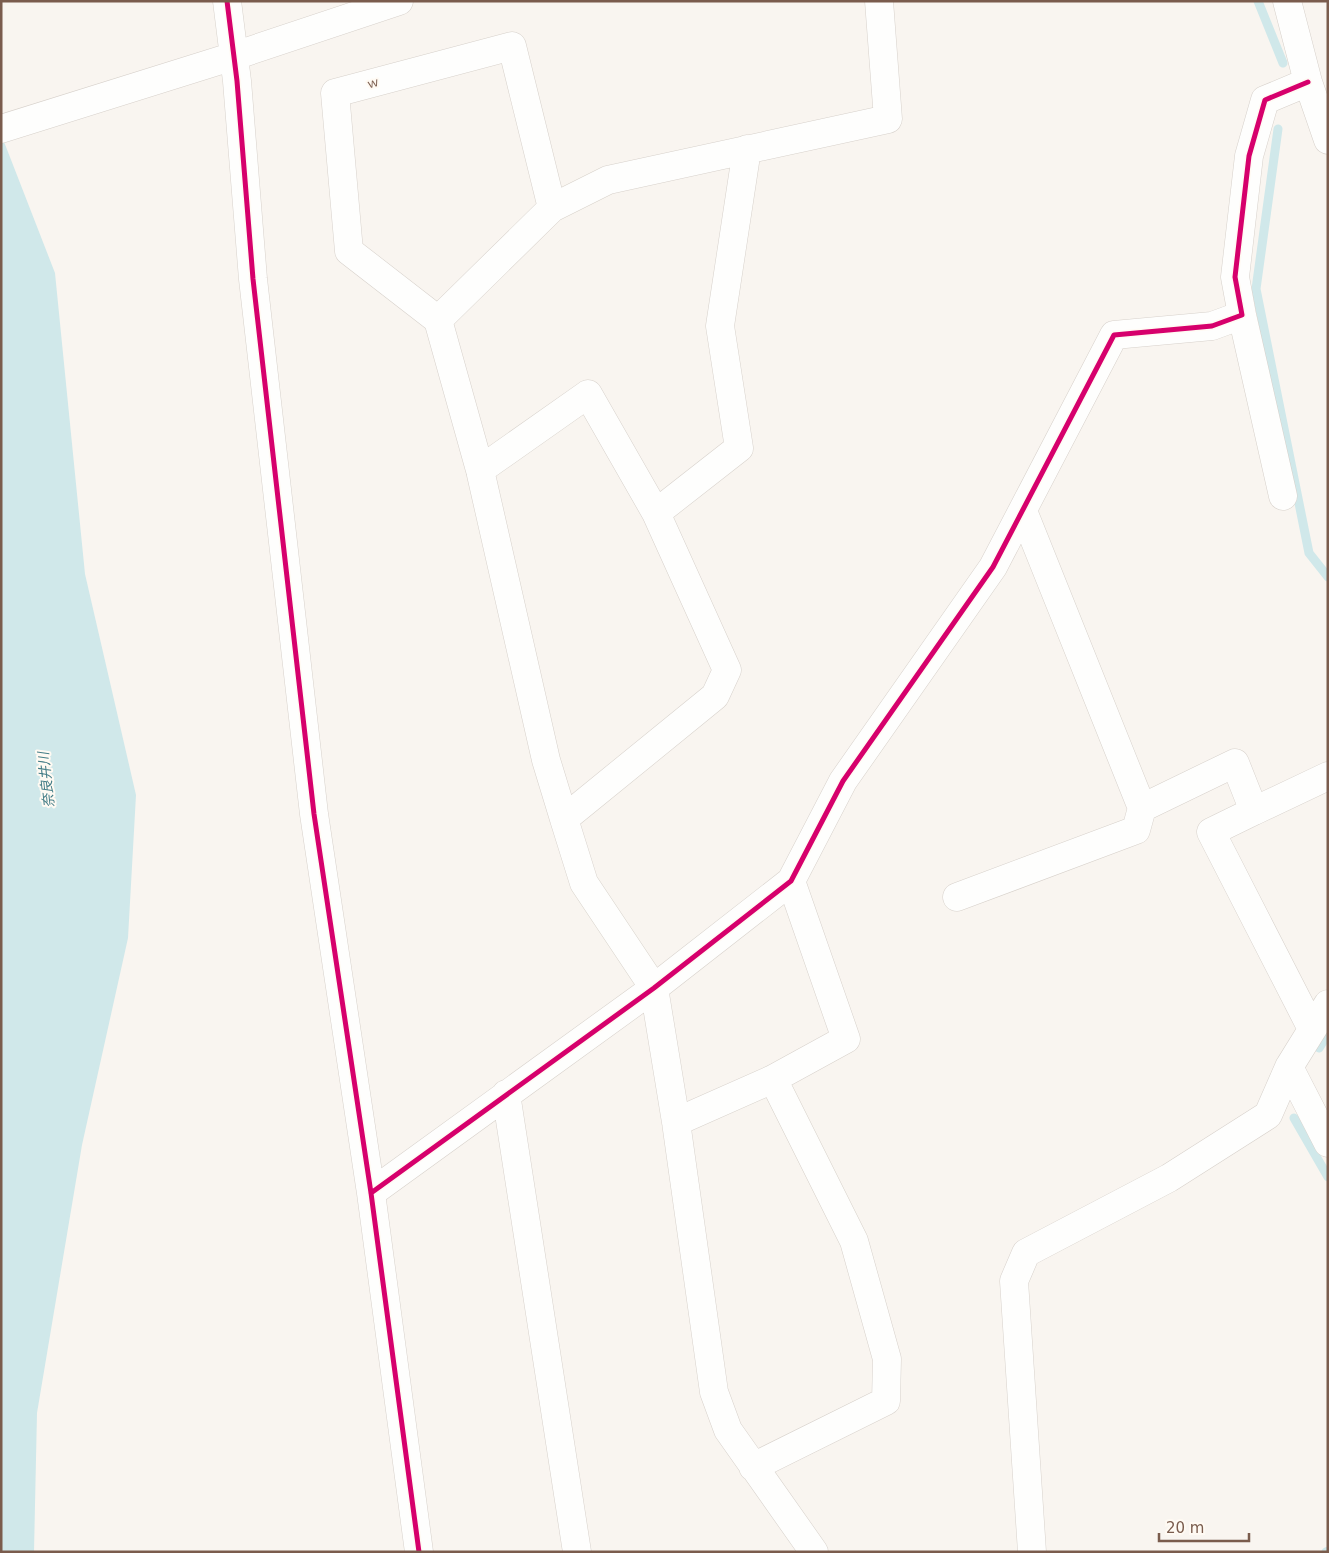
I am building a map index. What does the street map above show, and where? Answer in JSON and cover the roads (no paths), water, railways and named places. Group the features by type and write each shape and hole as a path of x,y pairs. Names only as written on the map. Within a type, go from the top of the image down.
{"street":[{"path":"227,1 225,59 314,814 371,1192 419,1552"},
{"path":"1,129 225,59 399,1"},
{"path":"814,1552 728,1430 714,1392 676,1122 654,988 584,883 546,760 480,470 438,320 552,208 608,180 888,118 878,1"},
{"path":"1287,1 1308,82 1328,140"},
{"name":"ｗ","path":"438,320 349,251 335,93 512,46 552,208"},
{"path":"1283,496 1235,276 1249,156 1265,100 1308,82"},
{"path":"656,513 739,448 720,326 747,150"},
{"path":"371,1192 654,988 791,882 843,781 994,567 1114,335 1212,326 1242,315"},
{"path":"480,470 588,394 656,513 727,670 715,696 564,819"},
{"path":"958,897 1136,830 1142,808 1023,511"},
{"path":"1142,808 1236,763 1254,811"},
{"path":"1312,1029 1211,832 1328,776"},
{"path":"676,1122 773,1079 846,1039 791,882"},
{"path":"1032,1552 1014,1281 1026,1253 1168,1178 1268,1115 1289,1067 1328,1004"},
{"path":"1289,1067 1328,1143"},
{"path":"753,1467 886,1402 887,1359 854,1241 773,1079"},
{"path":"506,1094 577,1552"}],"water":[{"name":"奈良井川","path":"1,134 55,273 85,574 136,795 128,938 82,1145 37,1413 34,1552 1,1552"}],"waterway":[{"path":"1258,1 1283,63"},
{"path":"1278,129 1256,289 1309,553 1328,577"},
{"path":"1319,1048 1328,1034"},
{"path":"1294,1118 1328,1177"}]}
